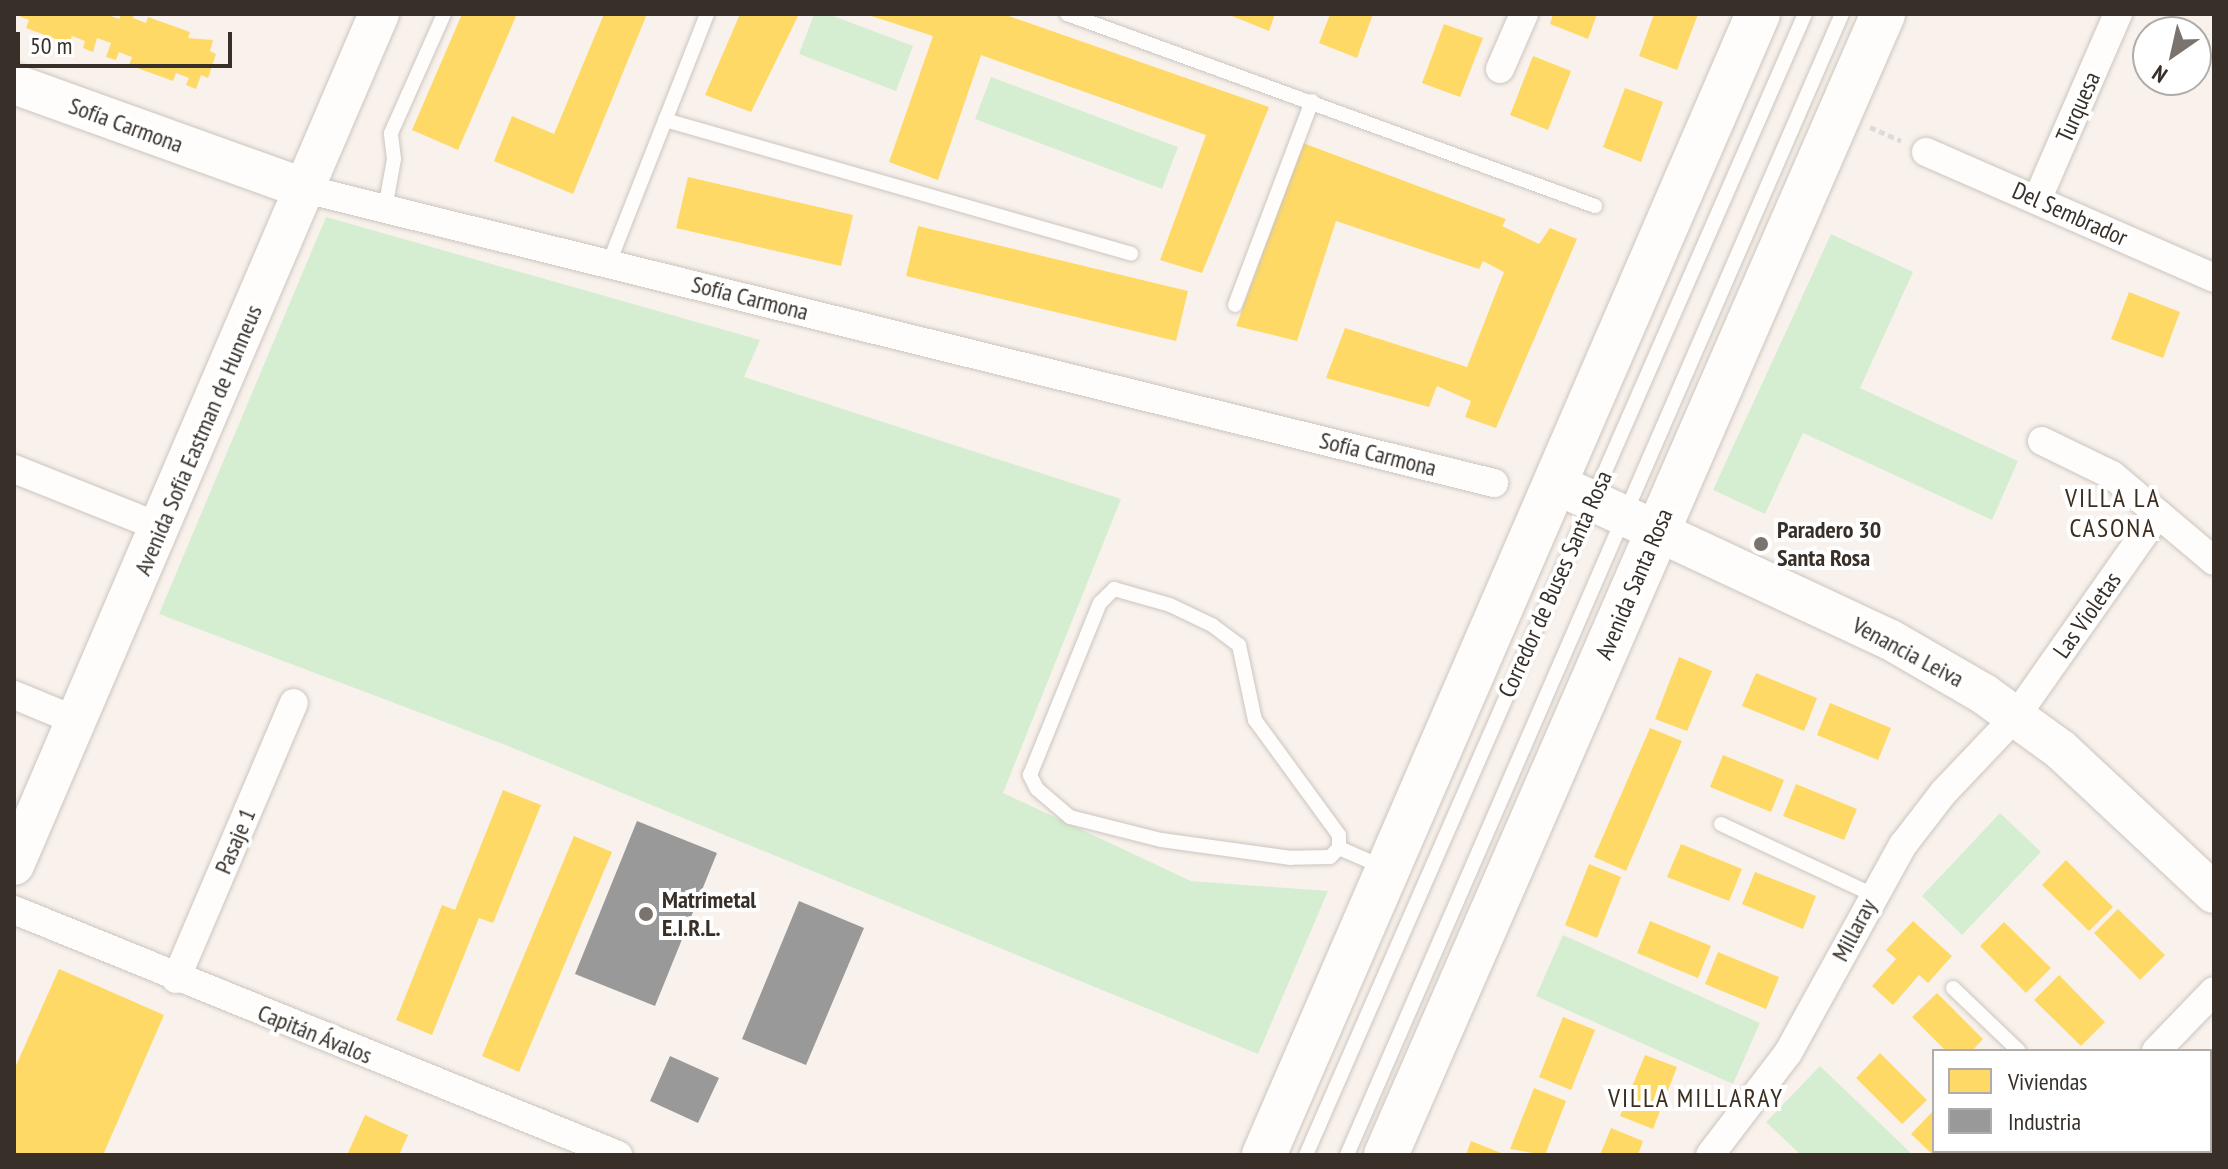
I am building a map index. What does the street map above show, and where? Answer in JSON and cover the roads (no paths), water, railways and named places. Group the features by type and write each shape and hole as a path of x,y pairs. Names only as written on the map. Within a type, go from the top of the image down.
{"main road":[{"name":"Avenida Santa Rosa","path":"1386,1155 1607,507 1758,14"},
{"name":"Avenida Santa Rosa","path":"1264,1155 1388,870 1839,114 1883,14"}],"street":[{"name":"Avenida Sofía Eastman de Hunneus","path":"14,865 162,528 379,14"},
{"path":"1500,69 1524,14"},
{"name":"Turquesa","path":"2037,200 2118,14"},
{"name":"Sofía Carmona","path":"14,84 305,189 1494,483"},
{"name":"Del Sembrador","path":"1926,152 2214,278"},
{"path":"2042,441 2112,475 2214,561"},
{"path":"14,469 162,528"},
{"name":"Venancia Leiva","path":"1607,507 1889,639 2016,716 2071,759 2209,879"},
{"name":"Las Violetas","path":"2016,716 2158,514"},
{"path":"14,695 77,721"},
{"name":"Pasaje 1","path":"176,979 294,703"},
{"name":"Millaray","path":"1710,1155 1788,1053 1873,895 1922,818 2016,716"},
{"name":"Capitán Ávalos","path":"14,910 176,979 618,1155"},
{"path":"2158,1049 2214,991"}],"lane":[{"path":"385,209 394,159 391,133 444,14"},
{"path":"609,263 707,14"},
{"path":"1067,14 1595,206"},
{"name":"Corredor de Buses Santa Rosa","path":"1347,1155 1805,14"},
{"name":"Corredor de Buses Santa Rosa","path":"1306,1155 1607,507 1842,14"},
{"path":"1235,305 1312,101"},
{"path":"665,120 1131,254"},
{"path":"1114,589 1170,605 1212,625 1239,645 1255,720 1339,835 1339,848 1330,857 1291,858 1161,840 1070,817 1037,789 1030,775 1100,603 1114,589"},
{"path":"1721,824 1873,895"},
{"path":"1339,848 1388,870"},
{"path":"1953,988 2017,1049"}],"place":[{"name":"Paradero 30 Santa Rosa","path":"1761,544"},
{"name":"Matrimetal E.I.R.L.","path":"646,914"}],"district":[{"name":"VILLA LA CASONA","path":"2113,513"},
{"name":"VILLA MILLARAY","path":"1696,1098"}]}
